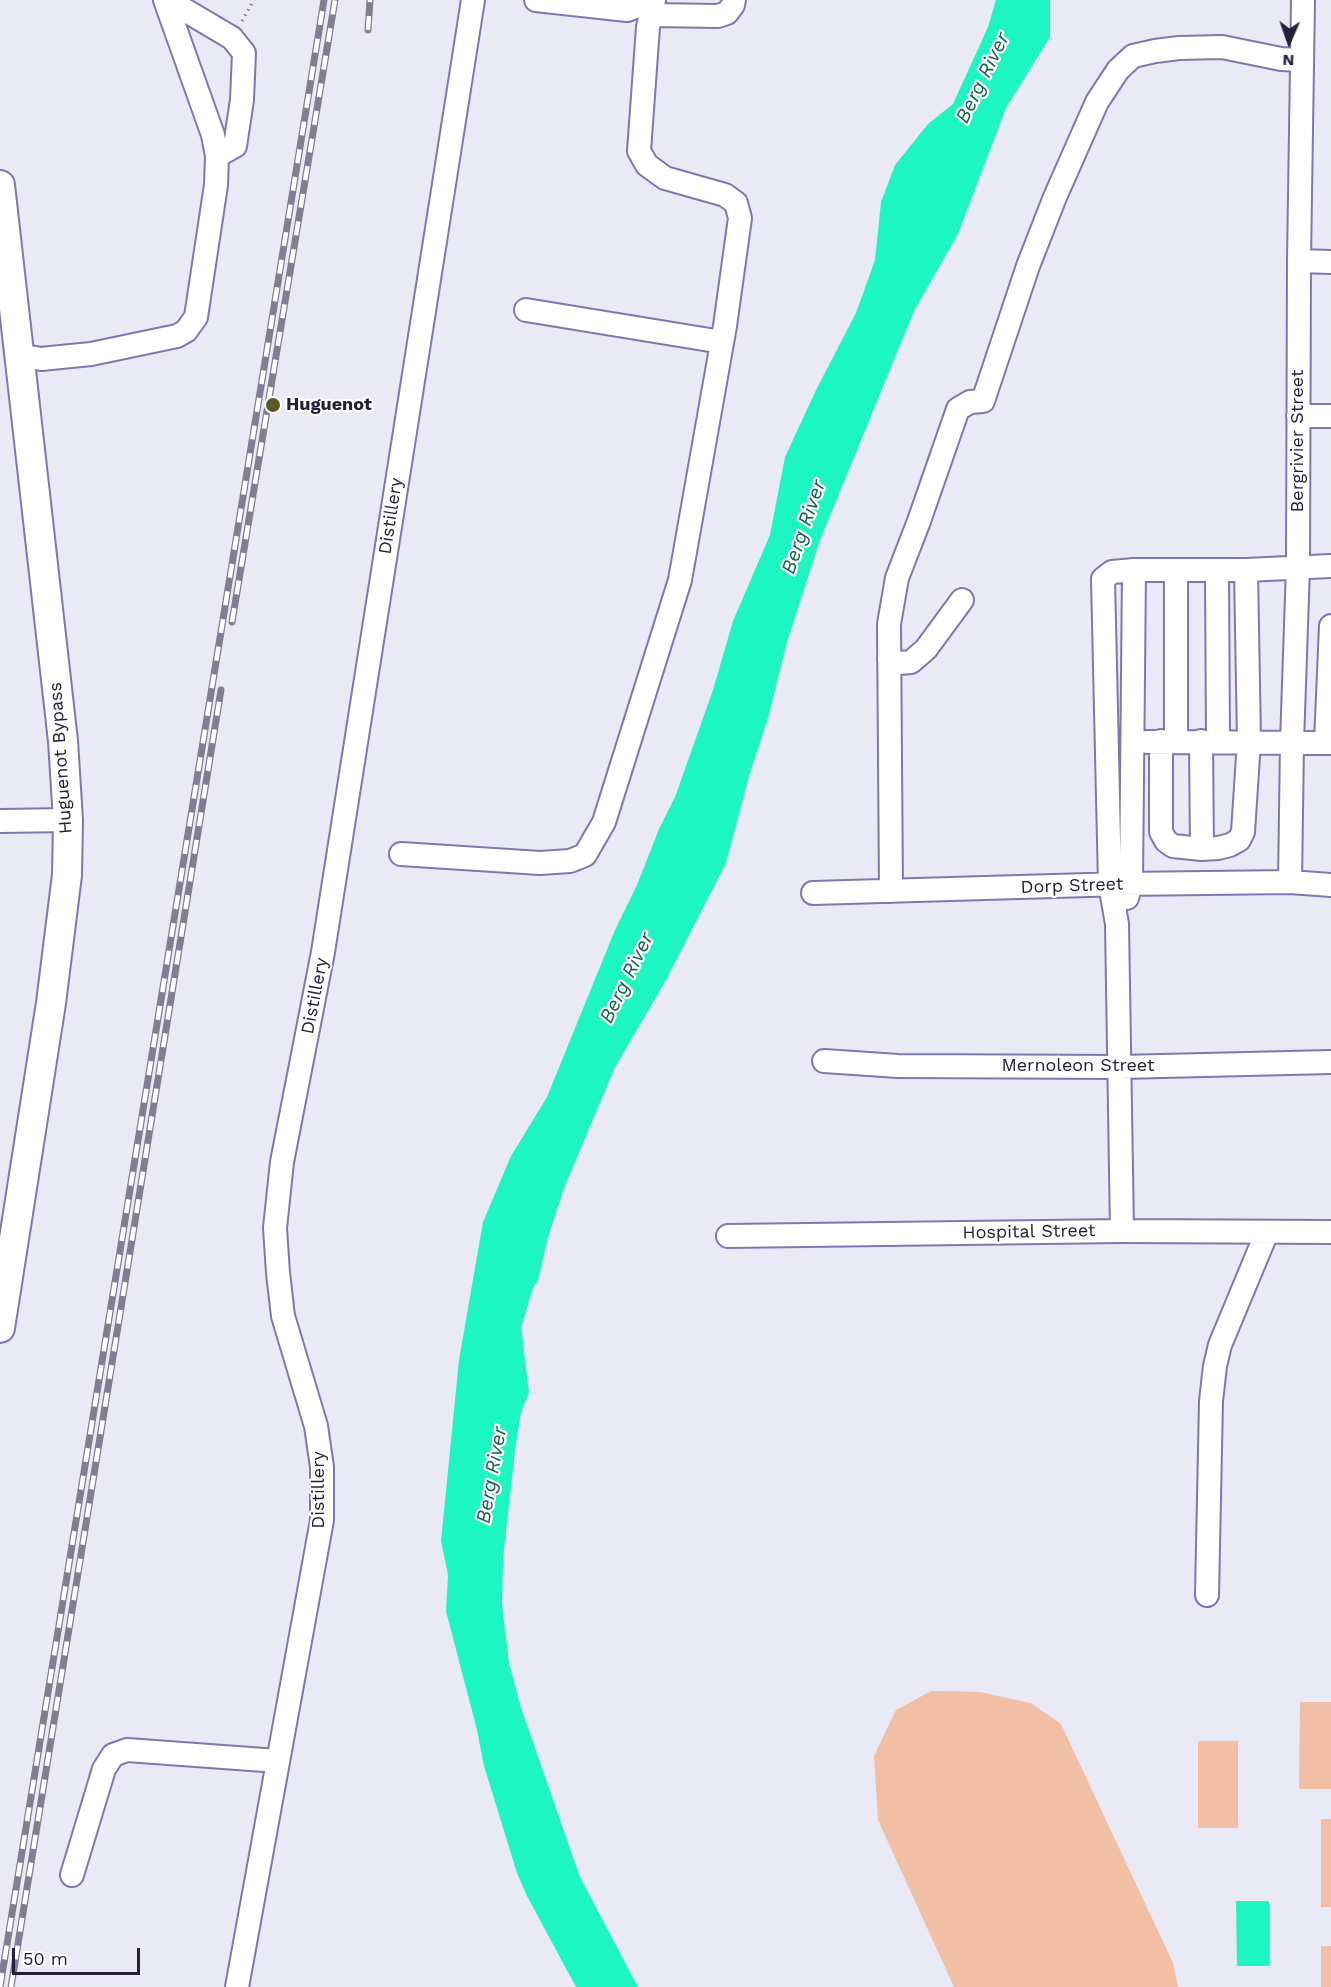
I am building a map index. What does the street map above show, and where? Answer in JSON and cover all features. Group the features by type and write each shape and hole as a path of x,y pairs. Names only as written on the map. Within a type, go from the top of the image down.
{"main road":[{"name":"Huguenot Bypass","path":"0,185 9,353 63,741 68,820 67,875 51,1003 0,1328"}],"street":[{"path":"167,0 231,38 244,53 242,100 235,146 217,156"},
{"path":"9,353 41,359 81,355 177,336 186,331 196,317 216,185 217,156 213,135 167,0"},
{"name":"Distillery","path":"237,1987 322,1520 322,1477 316,1426 283,1316 279,1283 275,1228 282,1162 323,952 473,0"},
{"path":"536,0 627,10 653,5 718,16 727,13 734,0"},
{"name":"Bergrivier Street","path":"1290,882 1298,567 1303,0"},
{"path":"401,854 540,863 570,861 585,855 604,822 680,580 722,342 740,218 736,203 725,195 665,177 647,165 639,151 648,27 653,5"},
{"path":"891,891 889,624 897,578 958,409 970,402 983,401 1028,266 1055,197 1097,102 1118,70 1133,56 1179,48 1222,47 1281,59 1302,60"},
{"path":"1299,261 1331,262"},
{"path":"526,310 722,342"},
{"path":"1298,416 1331,416"},
{"path":"1120,884 1106,742 1103,579 1112,572 1134,570 1246,570 1331,566"},
{"path":"1122,1231 1117,924 1133,742 1134,570"},
{"path":"1176,570 1161,832 1166,841 1173,846 1202,849 1230,845 1239,840 1243,832 1249,741 1246,570"},
{"path":"1202,849 1217,570"},
{"path":"889,659 899,663 911,662 926,649 962,600"},
{"path":"1106,742 1328,742 1331,626"},
{"path":"0,821 68,820"},
{"name":"Dorp Street","path":"813,893 1120,884 1290,882 1331,885"},
{"name":"Mernoleon Street","path":"824,1061 898,1066 1120,1067 1331,1062"},
{"name":"Hospital Street","path":"728,1236 1122,1231 1331,1232"},
{"path":"1207,1595 1211,1401 1215,1366 1220,1345 1267,1232"},
{"path":"72,1875 104,1769 113,1755 127,1750 278,1761"}],"path":[{"path":"231,38 254,0"}],"shaded area":[{"path":"931,1691 980,1692 1031,1703 1061,1724 1173,1963 1178,1987 954,1987 878,1820 874,1756 896,1710"},
{"path":"1300,1702 1331,1702 1331,1789 1299,1789"},
{"path":"1198,1741 1238,1741 1238,1828 1198,1828"},
{"path":"1321,1819 1331,1819 1331,1907 1321,1907"},
{"path":"1321,1946 1331,1946 1331,1987 1321,1987"}],"water":[{"name":"Berg River","path":"996,0 1050,0 1050,37 1006,108 958,234 914,311 820,540 787,642 768,718 749,776 726,863 665,982 615,1067 564,1188 548,1237 538,1280 533,1288 521,1327 529,1393 521,1412 515,1450 503,1558 502,1605 509,1663 521,1708 580,1877 638,1987 576,1987 517,1873 484,1766 446,1611 448,1575 441,1541 459,1360 483,1222 511,1156 547,1097 615,930 675,797 713,690 733,621 770,535 785,457 817,388 856,313 875,260 881,202 895,165 928,124 953,104 988,27"},
{"path":"1236,1901 1269,1901 1269,1966 1237,1966"}],"railway":[{"path":"0,1987 324,0"},
{"path":"232,622 335,0"},
{"path":"368,30 370,0"},
{"path":"11,1987 221,690"}],"place":[{"name":"Huguenot","path":"273,405"}]}
